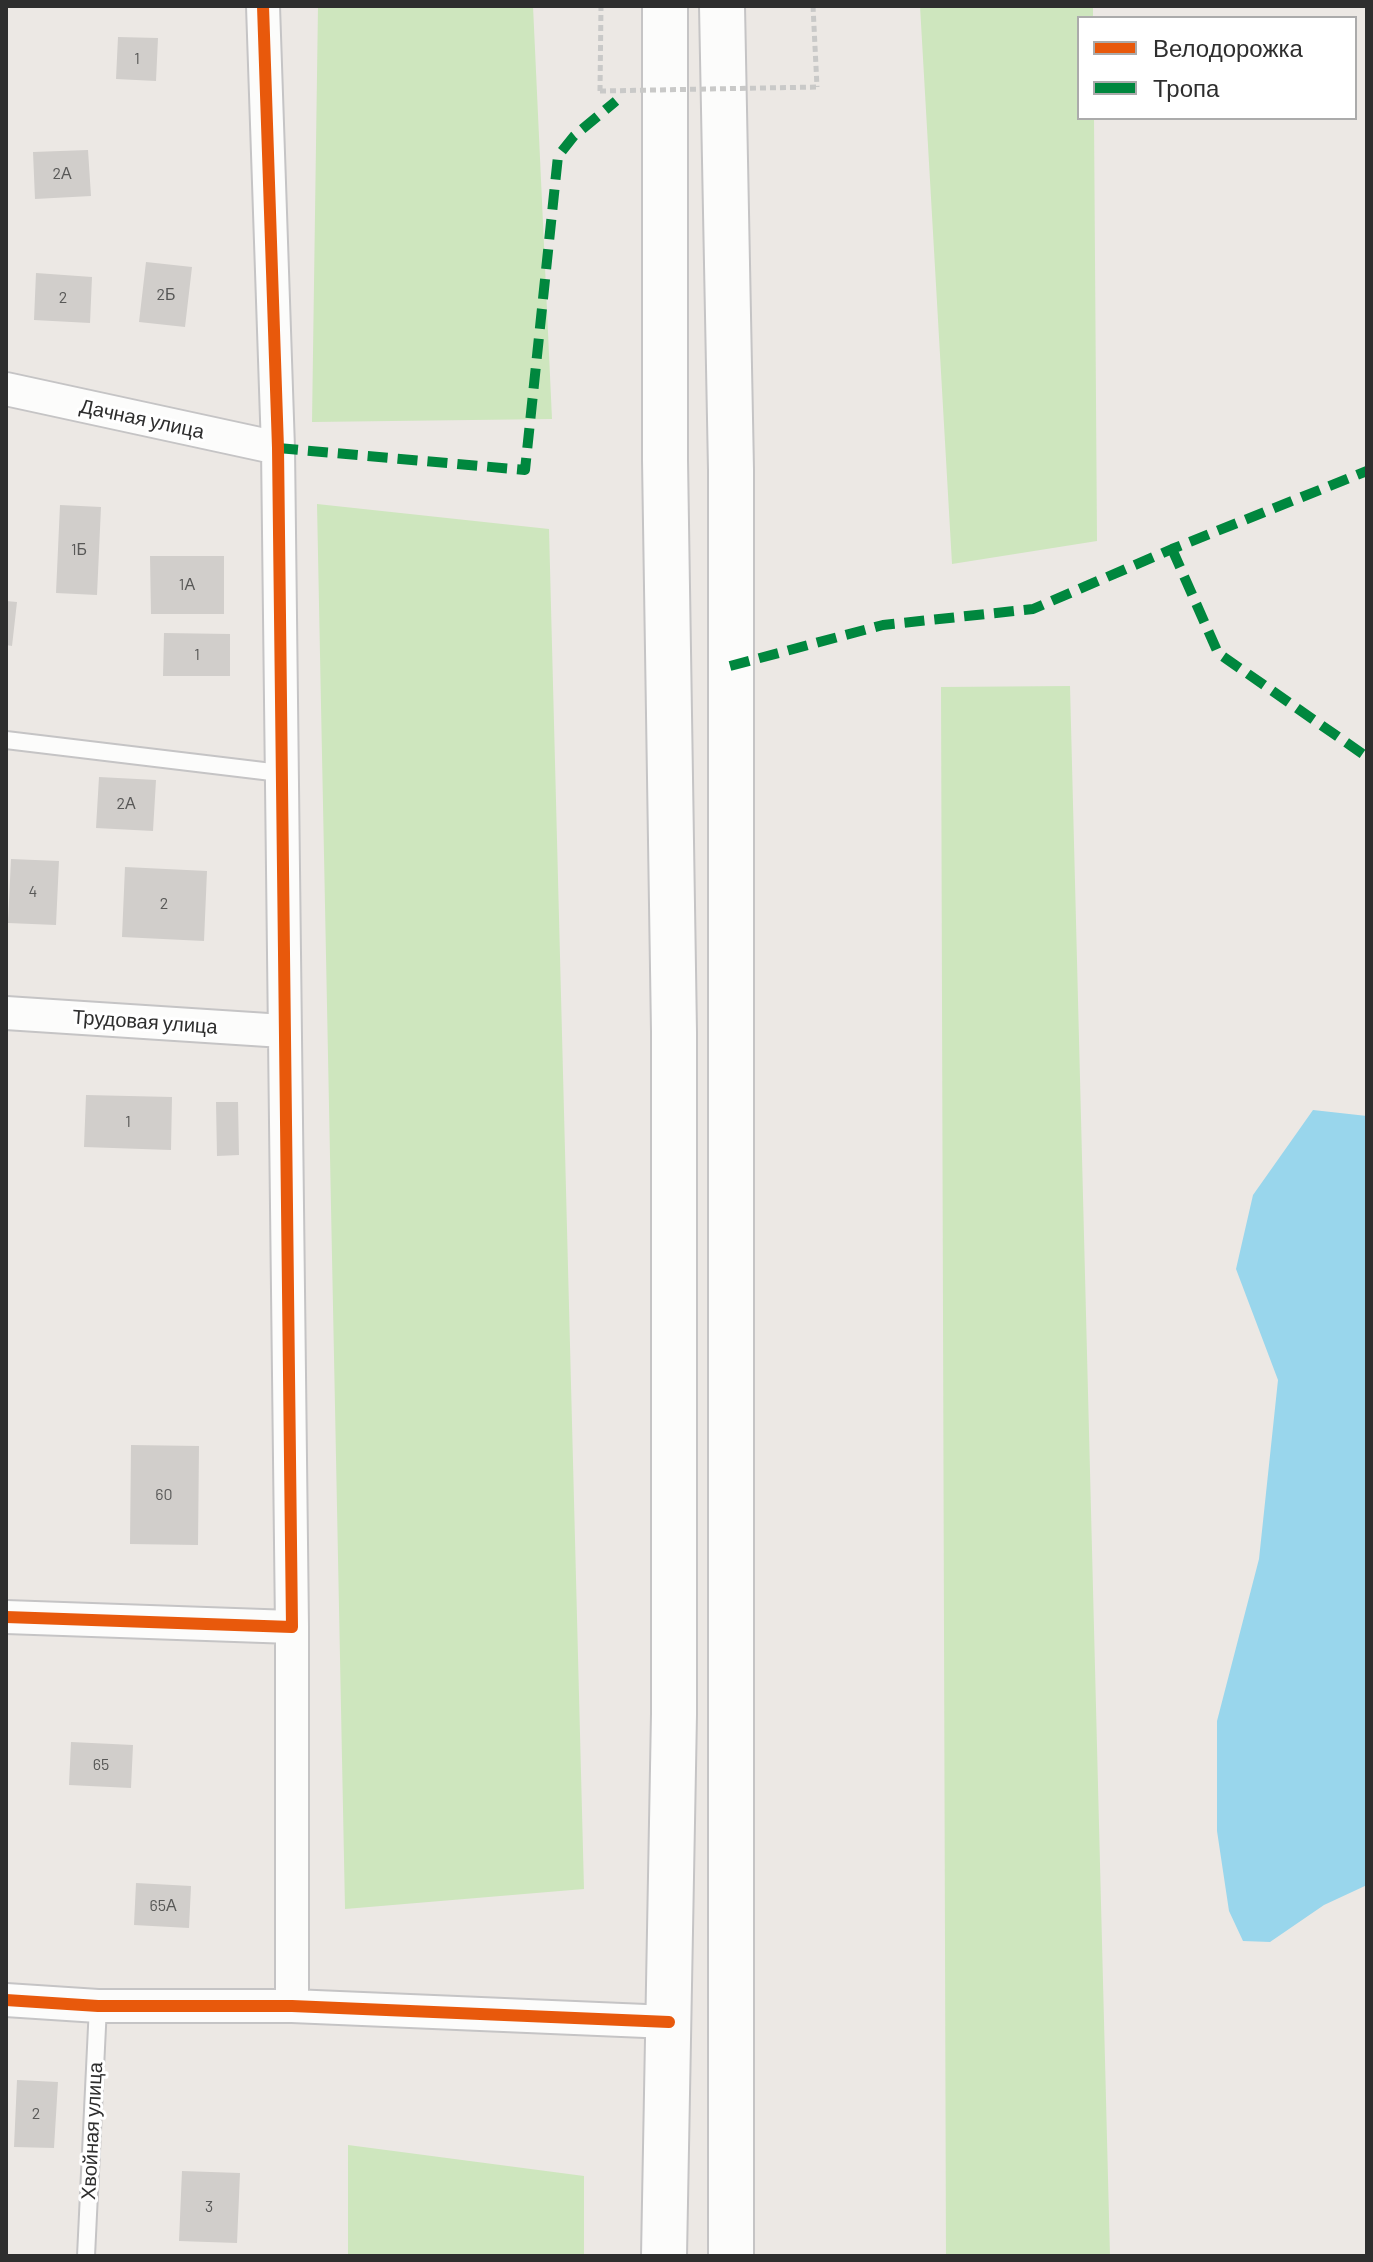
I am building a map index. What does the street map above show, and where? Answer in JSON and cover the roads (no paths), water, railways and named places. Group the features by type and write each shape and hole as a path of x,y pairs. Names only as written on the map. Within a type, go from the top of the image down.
{"main road":[{"path":"664,2256 674,1714 674,1032 665,460 665,6"},
{"path":"722,6 731,470 731,2256"}],"street":[{"path":"263,6 278,448 292,1627 292,2006"},
{"name":"Дачная улица","path":"6,389 278,448"},
{"name":"Трудовая улица","path":"6,1013 283,1031"},
{"path":"6,1617 292,1627"},
{"path":"6,2000 98,2006 292,2006 669,2022"}],"lane":[{"path":"6,740 280,773"},
{"name":"Хвойная улица","path":"86,2256 98,2006"}],"water":[{"path":"1313,1110 1367,1116 1367,1885 1324,1905 1270,1942 1243,1941 1229,1911 1217,1831 1217,1721 1259,1559 1278,1380 1236,1269 1253,1195"}]}
